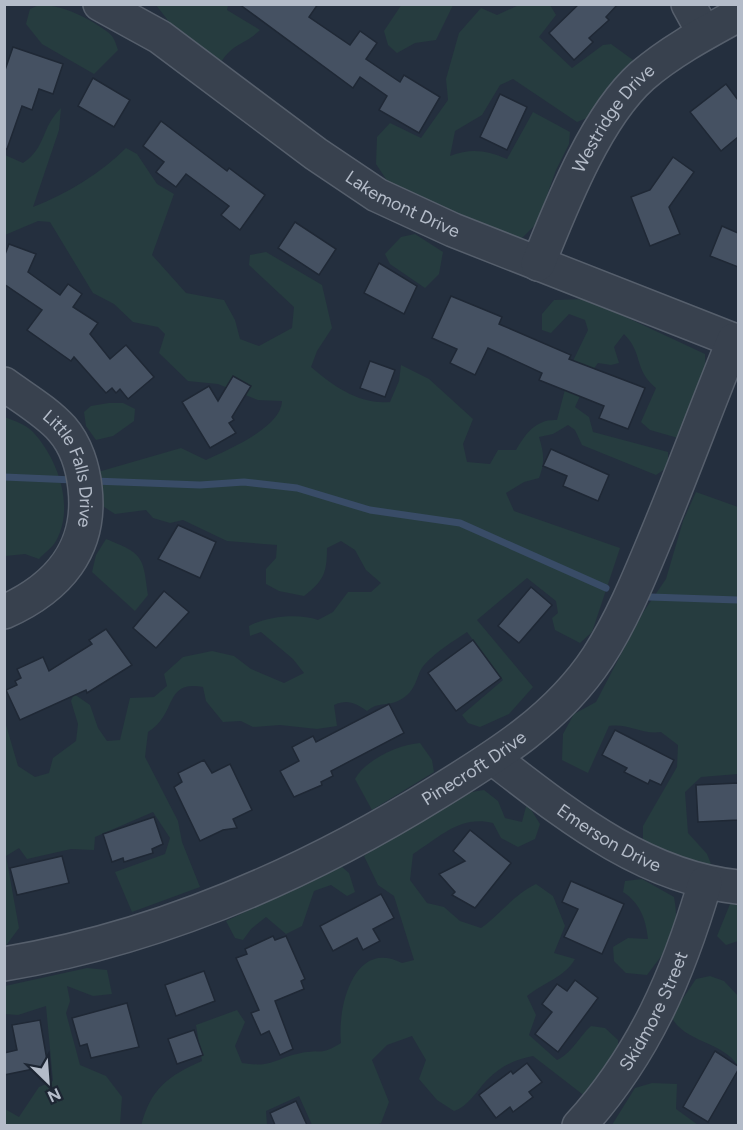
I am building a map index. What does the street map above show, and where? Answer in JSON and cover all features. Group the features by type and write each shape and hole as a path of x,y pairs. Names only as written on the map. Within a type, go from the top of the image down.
{"street":[{"name":"Lakemont Drive","path":"100,4 160,37 316,154 377,195 453,230 736,341"},
{"path":"688,4 704,33"},
{"name":"Westridge Drive","path":"538,264 576,176 616,109 640,78 674,52 738,15"},
{"name":"Pinecroft Drive","path":"4,964 65,954 124,937 184,918 249,892 374,830 494,759 521,739 578,684 617,624 736,341"},
{"name":"Little Falls Drive","path":"4,384 62,429 83,471 87,503 85,532 72,558 52,582 22,604 4,612"},
{"name":"Emerson Drive","path":"494,759 560,810 651,864 705,883 738,887"},
{"name":"Skidmore Street","path":"579,1125 603,1098 648,1032 666,994 705,883"}],"green space":[{"path":"402,4 453,5 436,40 415,43 397,53 388,45 384,31"},
{"path":"39,5 67,10 94,23 111,35 118,50 94,74 42,44 26,24 30,9"},
{"path":"156,5 228,5 227,10 260,30 230,51 221,62 173,27"},
{"path":"519,5 550,5 556,15 539,37 572,68 603,45 611,44 633,60 587,118 577,122 513,79 500,85 482,115 455,131 450,156 478,151 507,159 533,112 570,132 569,144 556,170 537,223 522,238 502,235 388,182 376,164 377,137 390,123 421,138 448,100 446,79 459,33 481,8 497,15"},
{"path":"61,108 59,130 33,207 83,182 126,148 137,154 157,184 174,194 152,255 186,293 224,300 235,320 240,339 259,346 292,328 294,307 249,265 250,255 266,252 322,285 332,328 317,351 311,367 348,393 379,402 390,402 399,381 401,365 429,379 473,419 463,444 467,462 490,464 498,450 516,450 532,428 543,422 557,420 572,363 588,330 585,320 569,314 551,333 542,330 542,314 554,300 587,299 705,354 706,382 678,438 650,430 641,422 656,388 644,374 634,348 624,334 614,347 619,363 611,365 598,363 590,374 575,407 589,417 593,432 668,452 668,467 656,475 582,445 575,430 568,425 553,434 539,437 543,458 539,478 524,482 506,493 514,511 620,548 592,632 580,643 555,630 552,618 558,613 556,601 527,578 477,620 533,687 509,714 480,727 468,723 462,715 503,680 467,632 430,659 422,668 410,692 398,701 375,706 367,711 351,703 343,702 334,705 337,726 317,729 280,725 253,727 241,721 223,722 206,701 203,687 190,686 182,689 176,693 157,725 148,732 145,757 178,821 182,842 200,887 132,912 115,872 165,854 170,838 153,812 95,837 94,850 71,849 27,859 19,848 6,856 19,928 5,947 4,718 18,766 35,777 49,773 53,758 76,741 78,724 71,701 74,694 90,705 98,728 107,741 120,740 130,698 154,697 167,686 164,674 183,657 212,651 234,656 251,669 284,683 304,673 293,659 261,632 250,636 249,626 283,617 318,620 333,612 348,592 371,592 381,583 366,570 355,550 341,541 327,548 325,570 320,581 311,591 304,596 279,591 266,584 266,569 276,558 277,545 227,541 183,520 170,523 153,518 146,510 115,514 101,505 98,472 181,448 206,460 263,429 273,420 282,401 258,400 218,384 188,381 159,353 165,334 158,327 133,322 114,304 93,293 50,222 38,221 5,235 5,155 23,163 31,157"},
{"path":"415,234 443,252 439,274 425,288 390,264 385,254 401,237"},
{"path":"123,403 135,409 134,421 113,436 96,440 86,426 84,412 91,406"},
{"path":"4,417 24,425 33,432 50,456 61,484 64,513 61,528 54,544 39,559 25,554 5,556"},
{"path":"696,492 738,507 738,774 701,777 685,792 688,833 707,854 713,869 643,849 643,826 677,767 678,745 661,732 609,726 588,773 562,760 563,734 574,714 596,702 642,614 666,579 683,521"},
{"path":"106,539 135,553 143,565 148,595 135,611 92,572 96,555"},
{"path":"420,743 432,760 434,772 372,810 355,779 360,772 384,754 403,746"},
{"path":"484,790 498,801 505,818 522,822 527,803 540,824 535,839 518,847 501,838 493,823 481,821 460,825 413,854 410,880 427,903 444,907 460,921 481,928 520,894 536,884 553,896 565,926 554,953 575,959 566,971 527,996 536,1015 529,1035 557,1060 571,1049 591,1026 605,1028 618,1040 618,1054 586,1097 533,1056 515,1061 498,1070 468,1102 454,1111 437,1100 419,1079 426,1060 412,1036 387,1045 372,1060 389,1102 381,1123 376,1125 312,1125 299,1096 266,1111 267,1125 141,1126 150,1102 162,1085 180,1072 202,1061 196,1025 237,1010 245,1022 235,1046 242,1063 267,1064 292,1055 325,1051 341,1043 342,1012 346,995 352,980 361,968 372,960 385,958 402,963 414,960 394,896 378,885 364,856 436,807 468,793"},
{"path":"341,866 349,873 355,892 347,896 331,885 314,891 302,926 286,934 266,917 251,929 243,940 235,938 226,921"},
{"path":"642,879 674,897 676,910 676,921 671,939 647,975 626,973 614,961 613,947 628,938 648,939 641,912 634,901 623,892 625,881"},
{"path":"730,904 738,904 738,941 726,945 717,936"},
{"path":"87,968 107,970 112,994 93,996 67,986 70,1001 66,1013 80,1065 106,1076 122,1097 120,1125 5,1125 5,1109 19,1117 39,1087 53,1081 46,1006 18,1015 5,1014 5,986"},
{"path":"710,976 724,981 738,996 738,1066 723,1051 685,1032 671,1016 696,979"},
{"path":"652,1083 677,1084 676,1109 698,1125 612,1125 635,1088"}],"building":[{"path":"239,4 318,4 309,17 350,45 360,31 377,43 366,59 400,82 404,75 440,97 419,133 379,110 387,96 360,77 353,88"},
{"path":"579,4 618,4 606,17 609,20 589,38 593,42 574,60 549,33"},
{"path":"13,47 63,64 53,94 39,89 32,110 22,106 7,149 4,149 4,73"},
{"path":"93,78 130,100 114,127 78,106"},
{"path":"726,84 738,100 738,137 721,151 690,112"},
{"path":"500,94 527,107 507,150 480,137"},
{"path":"161,121 227,171 229,168 265,195 240,230 221,215 229,206 186,174 176,187 156,172 164,162 143,146"},
{"path":"673,157 694,172 669,207 680,234 650,246 631,197 650,190"},
{"path":"295,222 336,249 319,275 278,248"},
{"path":"722,226 738,233 738,267 710,256"},
{"path":"9,244 36,254 28,272 60,295 68,284 82,294 73,307 98,323 90,334 110,359 126,345 154,377 128,399 120,389 116,393 112,388 106,393 74,357 71,361 27,330 42,310 4,284 4,257"},
{"path":"379,263 417,286 404,314 364,293"},
{"path":"451,296 502,317 499,324 571,355 569,359 645,388 628,429 599,418 604,406 539,380 542,373 488,348 475,375 450,363 457,349 432,338"},
{"path":"370,361 395,370 385,397 360,388"},
{"path":"233,376 251,386 232,417 234,420 229,423 236,433 210,448 182,402 209,386 218,401"},
{"path":"551,449 609,475 598,501 563,486 567,476 543,466"},
{"path":"178,525 216,542 200,578 158,559"},
{"path":"531,587 552,605 519,643 498,626"},
{"path":"164,591 189,612 156,648 133,628"},
{"path":"106,629 132,665 87,693 86,690 20,720 6,690 17,685 15,681 21,678 17,669 43,657 49,671 92,644 89,640"},
{"path":"473,640 501,678 456,711 428,673"},
{"path":"389,704 404,733 331,771 333,776 321,782 322,785 294,797 280,771 299,761 292,747 313,736 316,742"},
{"path":"615,730 674,760 661,785 650,780 648,784 624,772 627,768 602,755"},
{"path":"204,760 212,773 230,764 252,810 233,819 237,828 223,830 200,841 174,787 182,782 178,773"},
{"path":"738,783 738,820 698,822 696,785"},
{"path":"154,817 163,844 152,849 153,853 124,862 123,858 112,862 103,834"},
{"path":"470,830 511,863 475,908 452,895 455,892 439,874 465,861 453,851"},
{"path":"62,856 69,883 17,895 10,868"},
{"path":"571,881 624,904 602,954 564,937 578,909 562,902"},
{"path":"381,894 394,918 373,929 380,941 363,950 357,938 333,951 320,926"},
{"path":"273,936 275,940 286,936 305,979 301,981 304,989 275,1001 293,1049 280,1055 269,1031 261,1035 251,1013 259,1010 236,958 247,954 245,949"},
{"path":"204,971 215,1001 176,1016 165,985"},
{"path":"575,980 598,998 558,1052 535,1034 552,1012 542,1004 557,984 567,991"},
{"path":"127,1003 139,1047 91,1058 87,1044 80,1046 72,1018"},
{"path":"40,1020 48,1066 4,1075 4,1053 17,1050 12,1025"},
{"path":"194,1030 203,1055 177,1064 168,1039"},
{"path":"715,1051 738,1066 738,1070 708,1122 683,1107"},
{"path":"527,1063 542,1082 529,1092 533,1097 513,1112 510,1107 496,1118 479,1095 511,1071 513,1074"},
{"path":"296,1101 307,1125 275,1125 270,1113"}],"waterway":[{"path":"4,477 74,480"},
{"path":"94,481 200,485 244,482 297,488 370,510 460,523 606,588"},
{"path":"650,597 738,600"}]}
